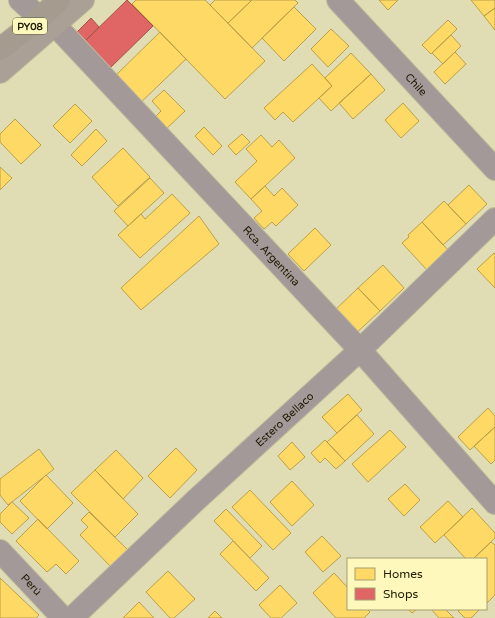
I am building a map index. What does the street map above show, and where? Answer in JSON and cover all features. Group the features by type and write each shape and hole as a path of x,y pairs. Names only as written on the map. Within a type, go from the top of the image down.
{"highway":[{"name":"PY08","path":"0,49 47,22 59,0"}],"main road":[{"path":"0,72 47,22 84,0"}],"street":[{"name":"Rca. Argentina","path":"20,0 47,22 360,350 495,503"},
{"name":"Chile","path":"338,0 495,168"},
{"name":"Estero Bellaco","path":"72,618 196,500 360,350 495,219"},
{"name":"Perú","path":"0,551 63,618"}],"building: Homes":[{"path":"136,0 205,0 265,61 225,99 132,4"},
{"path":"215,0 251,1 228,23 210,5"},
{"path":"252,0 295,0 298,3 252,48 228,23"},
{"path":"379,0 398,0 388,10"},
{"path":"471,0 495,0 495,8 484,16"},
{"path":"294,7 316,29 284,61 262,38"},
{"path":"495,8 495,30 484,16"},
{"path":"448,20 457,29 431,54 422,45"},
{"path":"331,29 349,46 328,67 311,49"},
{"path":"160,32 186,59 137,106 111,80"},
{"path":"451,35 461,46 443,64 432,53"},
{"path":"455,52 466,64 445,84 434,72"},
{"path":"351,53 371,74 331,111 319,98 332,86 325,78"},
{"path":"312,64 332,86 293,122 283,112 275,120 264,108"},
{"path":"371,74 385,90 353,119 339,103"},
{"path":"164,90 185,111 163,132 152,120 161,111 152,101"},
{"path":"403,103 419,121 401,138 385,120"},
{"path":"75,104 92,121 70,143 53,126"},
{"path":"15,119 41,145 21,164 0,142 0,134"},
{"path":"204,127 222,146 213,155 195,136"},
{"path":"96,129 107,141 82,166 71,155"},
{"path":"242,134 250,142 236,155 228,146"},
{"path":"261,135 272,147 279,140 295,158 251,199 235,182 257,161 246,149"},
{"path":"123,148 150,177 118,206 92,177"},
{"path":"0,167 12,178 0,190"},
{"path":"150,178 164,193 128,226 114,211"},
{"path":"469,185 487,204 466,224 448,205"},
{"path":"265,186 274,196 282,188 298,205 276,226 272,222 264,229 254,218 262,211 251,199"},
{"path":"172,194 190,213 140,258 118,235 141,214 145,219"},
{"path":"444,201 466,224 443,245 422,222"},
{"path":"199,216 219,244 141,310 121,288"},
{"path":"422,222 448,250 427,270 402,243"},
{"path":"315,228 331,245 304,271 288,254"},
{"path":"494,253 495,254 495,288 477,269"},
{"path":"383,265 404,288 380,311 358,288"},
{"path":"358,288 380,311 353,336 332,313"},
{"path":"348,394 362,410 337,433 322,417"},
{"path":"488,408 495,416 495,427 470,450 458,437"},
{"path":"357,415 374,434 345,461 327,442"},
{"path":"495,427 495,460 491,464 474,446"},
{"path":"390,430 406,447 368,482 352,464"},
{"path":"325,440 345,461 336,469 325,458 320,463 311,453"},
{"path":"292,442 305,457 290,470 278,456"},
{"path":"176,448 197,470 170,498 148,476"},
{"path":"39,449 54,469 8,505 0,495 0,479"},
{"path":"116,450 143,478 123,499 95,470"},
{"path":"95,470 138,514 115,537 71,493"},
{"path":"46,475 73,503 47,529 20,501"},
{"path":"292,481 314,505 292,526 270,502"},
{"path":"405,484 420,500 404,516 388,499"},
{"path":"250,490 291,533 273,550 232,507"},
{"path":"448,501 463,517 435,543 420,527"},
{"path":"12,502 29,518 12,534 0,522 0,514"},
{"path":"472,508 495,533 495,538 474,558 465,558 444,535"},
{"path":"226,509 262,546 250,558 214,521"},
{"path":"89,512 129,551 112,568 80,535 88,527 81,520"},
{"path":"38,519 79,561 66,574 56,564 47,572 16,541"},
{"path":"322,536 341,556 323,572 305,552"},
{"path":"233,541 269,578 256,591 220,554"},
{"path":"491,542 495,545 495,595 487,603 487,558 474,558"},
{"path":"168,571 195,599 174,618 170,618 146,592"},
{"path":"334,573 347,587 347,610 368,610 370,612 364,618 336,618 313,593"},
{"path":"0,578 39,615 36,618 0,618"},
{"path":"280,585 297,603 281,618 271,618 259,605"},
{"path":"139,602 154,618 123,618"},
{"path":"409,610 416,610 412,613"},
{"path":"432,610 446,610 454,618 439,618"},
{"path":"479,610 471,618 465,618 458,611"},
{"path":"215,611 222,618 208,618"}],"building: Shops":[{"path":"127,0 153,26 109,69 83,43"},
{"path":"91,18 99,27 83,43 75,34"}]}
